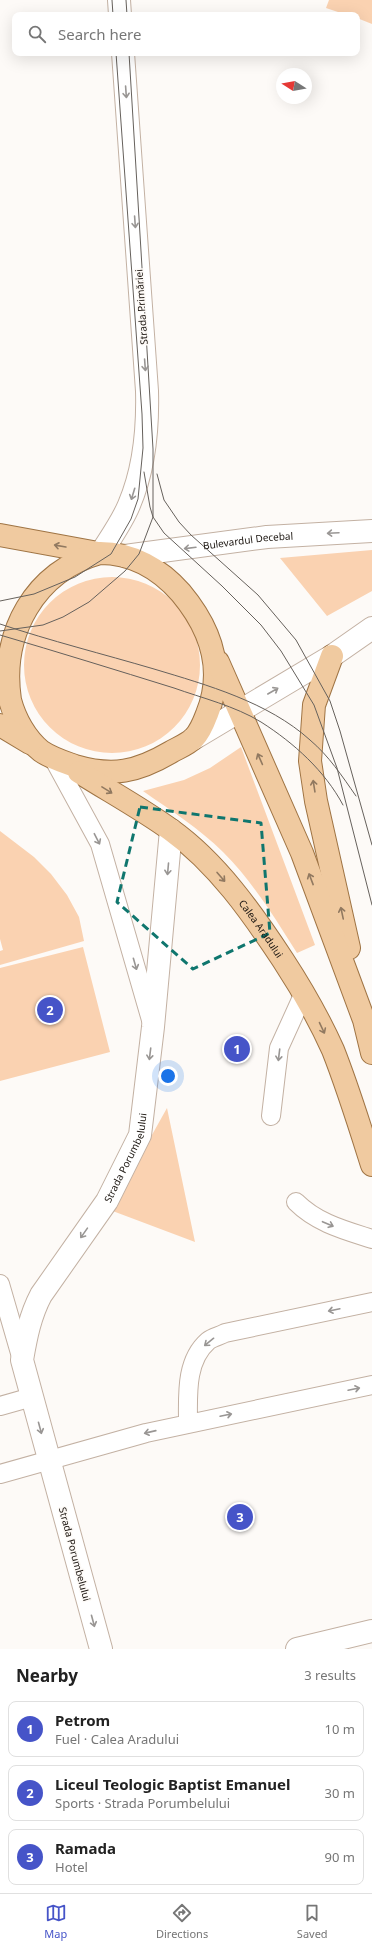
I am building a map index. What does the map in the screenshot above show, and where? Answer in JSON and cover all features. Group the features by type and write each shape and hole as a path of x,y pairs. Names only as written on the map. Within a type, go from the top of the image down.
{"main road":[{"path":"0,535 125,556 147,564 171,582 195,612 207,632 239,710 302,853 364,1020"},
{"path":"49,754 20,724 13,711 5,671 6,654 13,630 23,610 34,594 51,577 77,561 100,553"},
{"path":"0,725 49,754 101,772 134,770 153,763 193,739 205,720 212,701 215,679 214,651"},
{"path":"332,656 314,705 310,740 310,761 316,801 372,1053"},
{"name":"Calea Aradului","path":"49,754 171,830 211,866 238,897 264,931 304,993 333,1051 372,1165"}],"street":[{"path":"119,0 120,12"},
{"name":"Strada Primăriei","path":"100,553 129,505 137,478 147,421 147,391 123,56"},
{"name":"Bulevardul Decebal","path":"125,556 267,537 372,531"},
{"path":"193,739 239,710 332,656 371,627"},
{"name":"Strada Porumbelului","path":"101,1649 22,1360 33,1310 41,1295 107,1201 140,1135 153,1027 171,830"},
{"path":"297,1649 372,1631"}],"lane":[{"path":"49,754 100,844 153,1027"},
{"path":"272,1116 280,1048 304,993"},
{"path":"296,1202 307,1214 327,1224 372,1239"},
{"path":"0,1284 22,1360"},
{"path":"188,1423 188,1387 192,1369 196,1358 209,1340 225,1333 372,1302"},
{"path":"0,1474 49,1459 188,1423 372,1385"},
{"path":"0,1406 32,1397"}],"highlighted area":[{"path":"140,807 261,823 270,933 193,969 117,902"}],"shaded area":[{"path":"329,0 372,0 372,24 360,19 360,12 338,12 326,8"},
{"path":"372,550 372,591 327,616 280,558"},
{"path":"103,577 121,577 154,587 168,597 180,609 190,623 196,639 200,656 200,674 196,691 190,707 180,721 168,733 154,743 138,749 121,753 103,753 70,743 56,733 44,721 34,707 28,691 24,674 24,656 34,623 44,609 56,597 70,587 86,581"},
{"path":"241,747 315,945 297,953 254,888 223,852 195,828 143,791 184,780 210,768"},
{"path":"0,831 34,857 51,874 67,895 79,917 84,941 0,965 0,951 3,950 0,939"},
{"path":"83,947 110,1052 0,1081 0,968"},
{"path":"167,1108 195,1242 110,1210"}],"tram line":[{"path":"112,0 113,12"},
{"path":"126,0 127,12"},
{"path":"0,601 34,594 75,577 111,554 131,519 138,499 143,448 142,414 116,56"},
{"path":"0,631 43,625 63,617 89,602 125,571 139,554 153,517 153,449 129,56"},
{"path":"144,472 153,517 164,533 222,586 261,625 281,651 314,705 337,768 372,905"},
{"path":"157,474 164,500 179,522 191,535 258,595 296,640 330,701 372,845"},
{"path":"0,624 216,688 256,705 293,727 317,746 335,766 356,796"},
{"path":"0,635 174,688 251,716 285,739 308,759 318,769 343,805"}],"place":[{"name":"Liceul Teologic Baptist Emanuel","path":"50,1010"},
{"name":"Petrom","path":"237,1049"},
{"name":"Ramada","path":"240,1517"}]}
